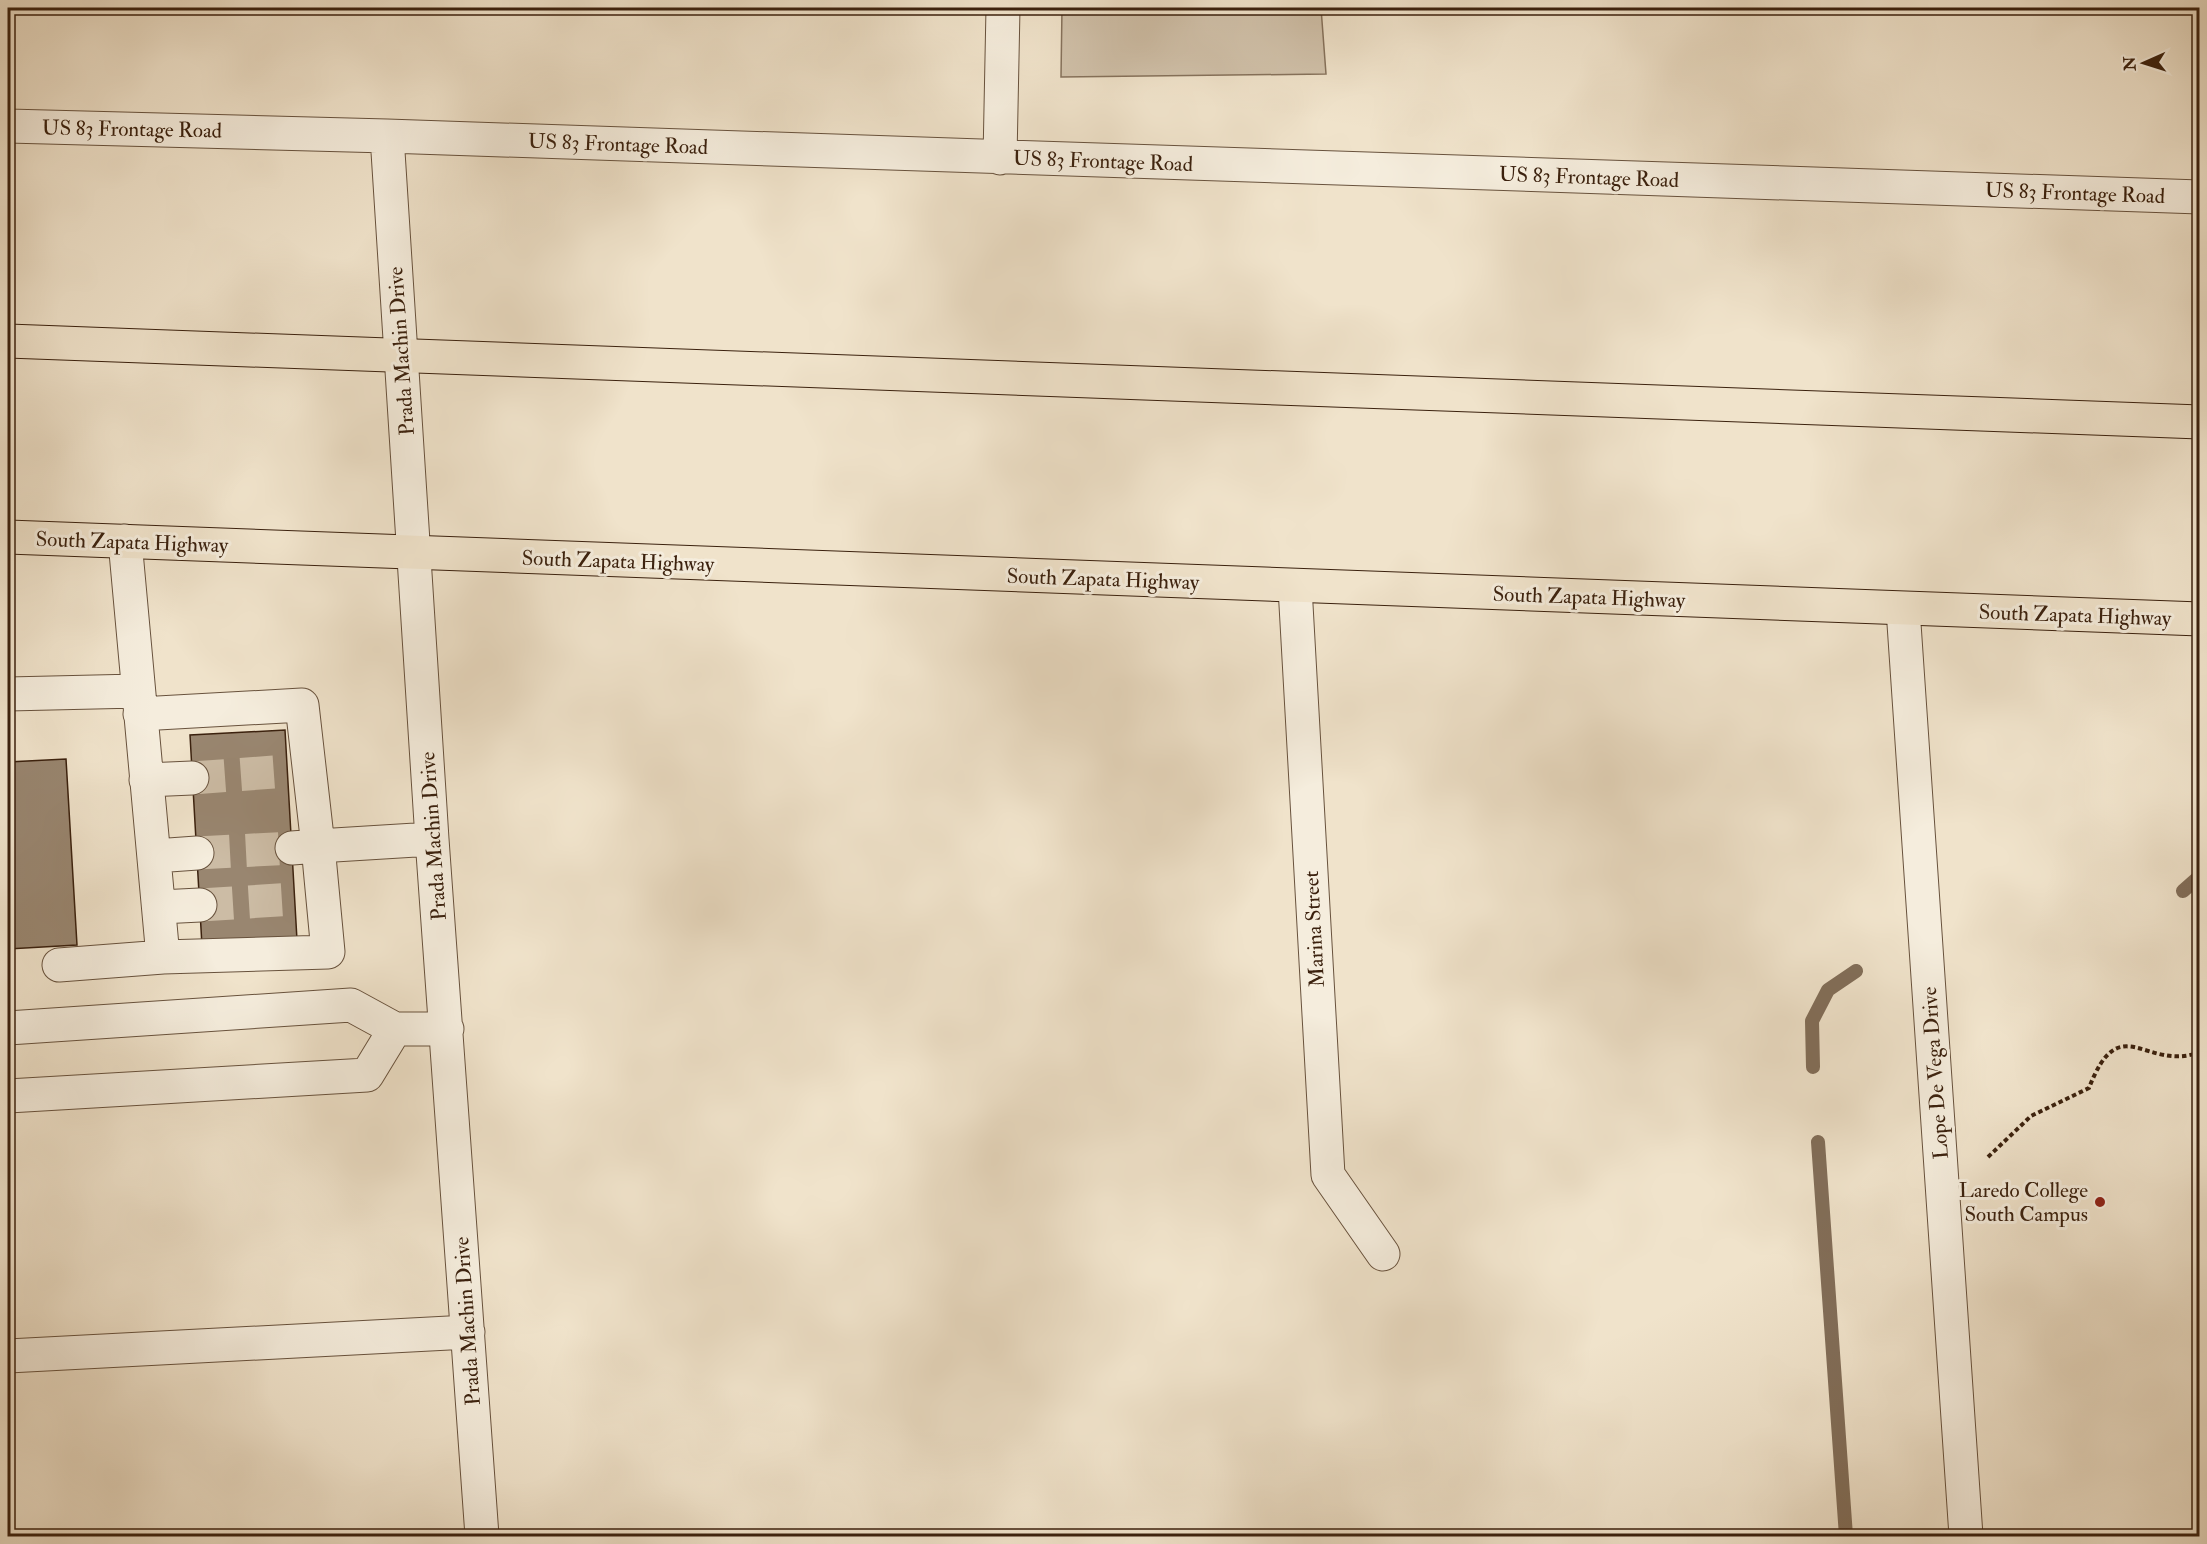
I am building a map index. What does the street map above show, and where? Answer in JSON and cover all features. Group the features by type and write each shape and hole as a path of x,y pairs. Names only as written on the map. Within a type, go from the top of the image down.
{"main road":[{"path":"8,341 2199,422"},
{"name":"South Zapata Highway","path":"8,537 2199,619"}],"street":[{"path":"1000,158 1003,8"},
{"name":"US 83 Frontage Road","path":"8,126 387,136 2199,197"},
{"name":"Prada Machin Drive","path":"387,136 432,839 482,1536"},
{"path":"125,541 164,957"},
{"name":"Marina Street","path":"1295,586 1328,1175 1383,1254"},
{"name":"Lope De Vega Drive","path":"1903,609 1966,1536"},
{"path":"8,694 139,703 302,705 298,770 309,898 328,952 164,957 59,965"},
{"path":"146,780 192,777"},
{"path":"305,847 432,839"},
{"path":"155,856 197,853"},
{"path":"160,907 200,905"},
{"path":"8,1028 351,1005 395,1029 447,1029"},
{"path":"8,1096 367,1075 395,1029"},
{"path":"8,1356 468,1332"}],"path":[{"path":"1988,1157 2031,1116 2089,1088 2100,1061 2117,1048 2136,1046 2156,1054 2178,1058 2199,1052"}],"shaded area":[{"path":"1062,8 1321,8 1326,74 1061,77"}],"building":[{"path":"285,730 297,940 202,946 190,735"},
{"path":"66,759 77,945 8,949 8,762"}],"waterway":[{"path":"2183,891 2200,876"},
{"path":"1813,1067 1812,1021 1828,990 1856,971"},
{"path":"1818,1142 1846,1536"}],"tunnel":[{"path":"192,778 288,771"},
{"path":"197,853 292,848"},
{"path":"200,905 295,899"}],"place":[{"name":"Laredo College South Campus","path":"2100,1202"}]}
